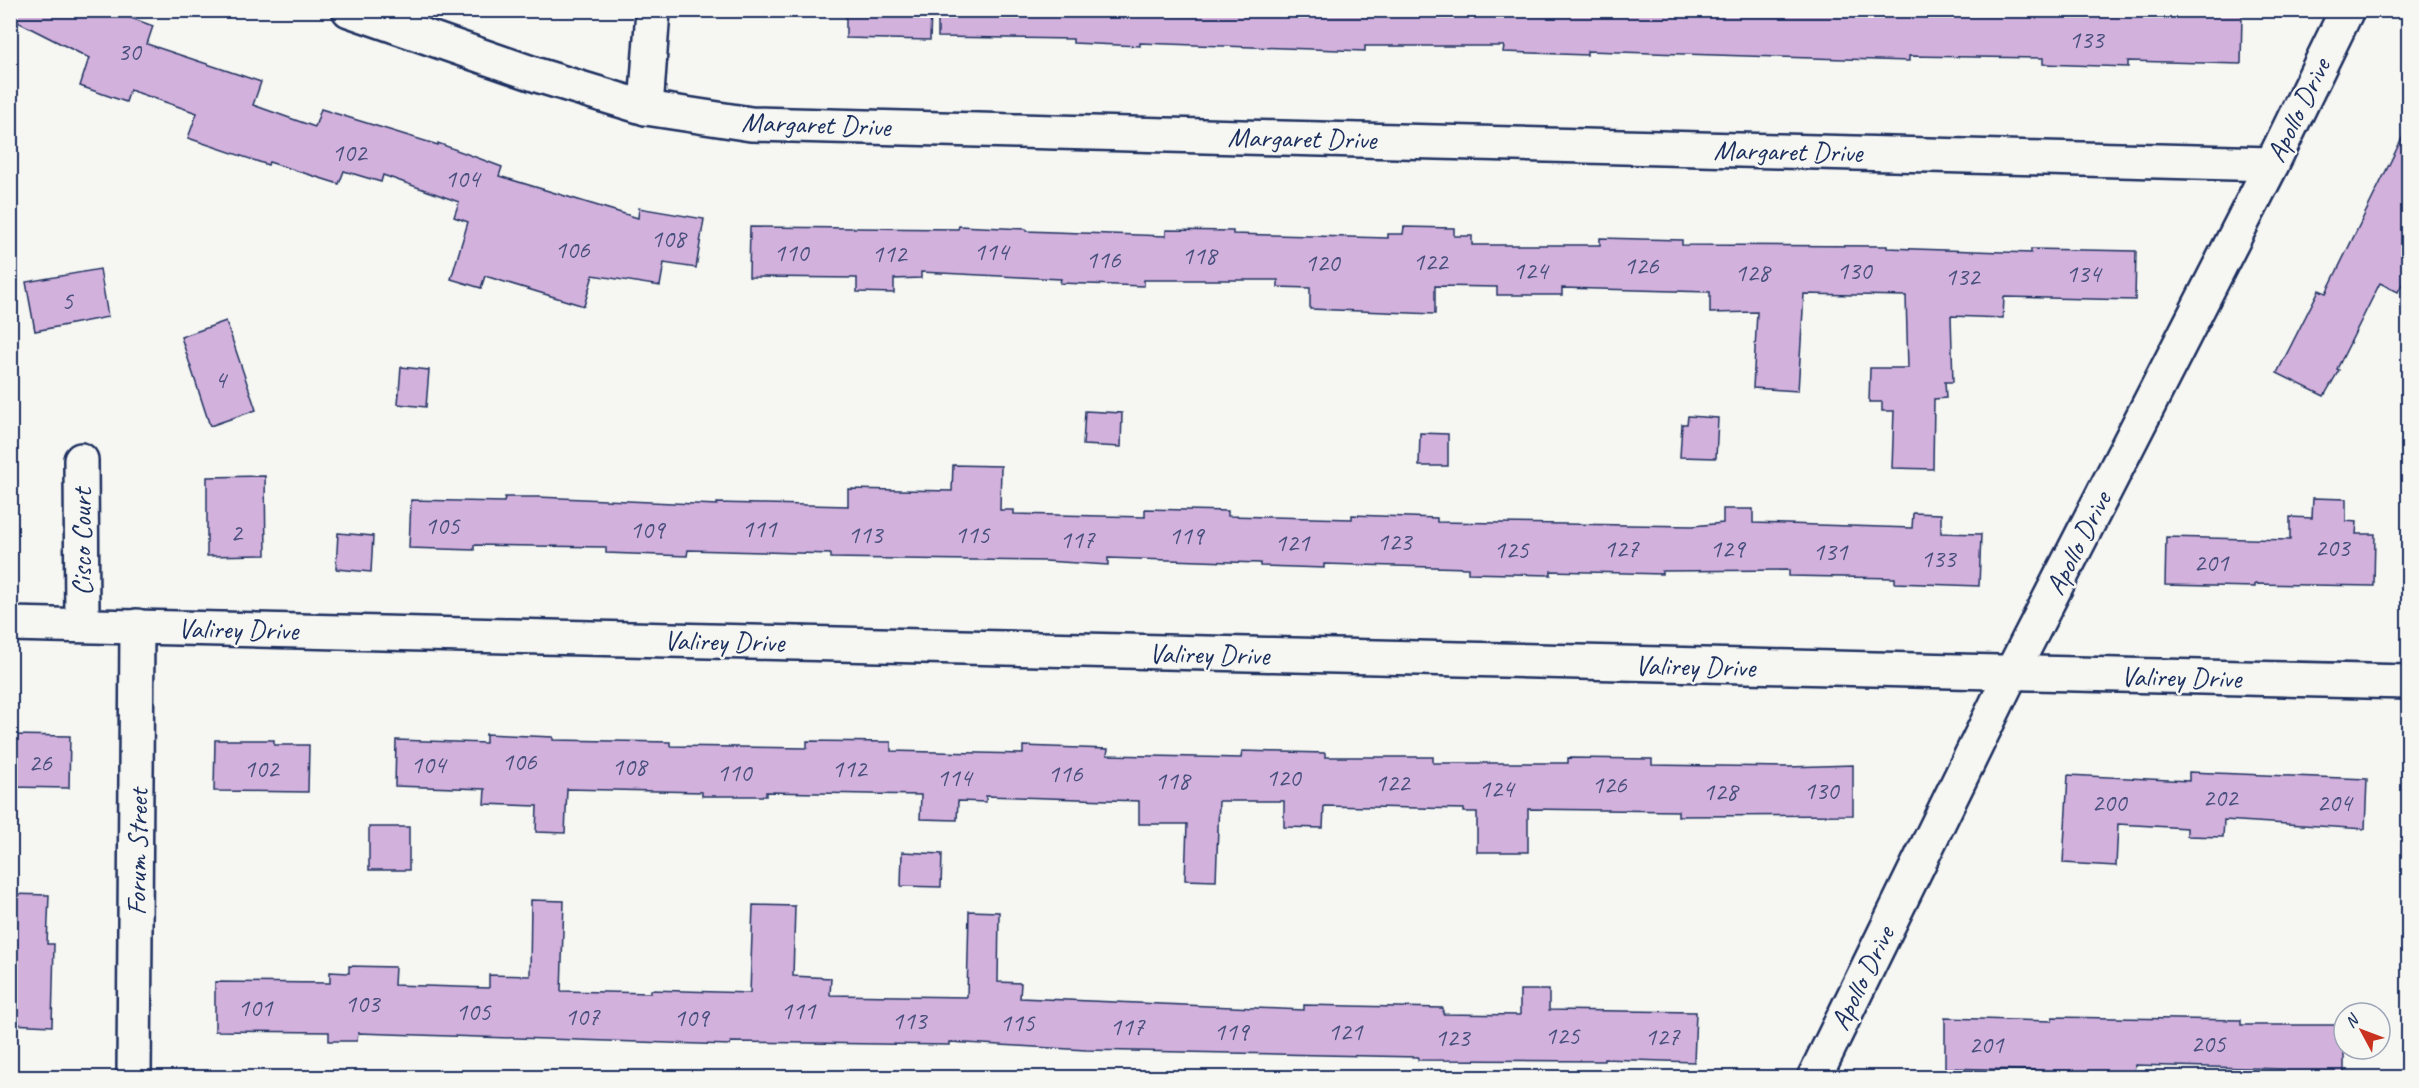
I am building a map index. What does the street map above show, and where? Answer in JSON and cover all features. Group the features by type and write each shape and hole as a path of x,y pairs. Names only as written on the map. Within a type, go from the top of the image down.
{"street":[{"name":"Margaret Drive","path":"349,10 537,75 646,108 751,124 2272,164"},
{"path":"646,108 653,10"},
{"name":"Apollo Drive","path":"1814,1077 2011,674 2272,164 2347,10"},
{"name":"Cisco Court","path":"81,460 82,625"},
{"name":"Valirey Drive","path":"10,624 2409,682"},
{"name":"Forum Street","path":"134,1077 137,626"}],"building":[{"path":"10,10 109,10 153,26 147,44 261,82 253,105 315,127 321,109 438,145 438,143 502,167 499,176 638,218 639,208 704,219 696,268 664,263 660,286 593,275 584,306 485,276 481,288 451,279 468,222 454,217 459,202 383,175 381,182 344,171 339,184 269,162 268,165 188,138 197,113 130,90 126,102 80,86 89,58 10,18"},
{"path":"846,10 931,10 930,40 846,38"},
{"path":"938,10 2021,10 2102,13 2102,10 2129,10 2242,14 2241,64 2128,61 2128,67 2043,64 2043,58 1909,56 1909,61 1587,51 1587,55 1503,52 1504,46 1365,46 1365,51 1140,43 1140,46 1073,43 1073,39 938,37"},
{"path":"2409,124 2409,271 2398,292 2380,283 2337,369 2339,370 2324,396 2277,373 2319,290 2326,293"},
{"path":"959,226 1166,236 1166,230 1388,238 1388,234 1403,234 1404,227 1454,228 1454,236 1472,236 1472,245 1600,245 1600,238 1682,240 1682,245 1887,246 1887,248 2031,253 2031,249 2136,251 2135,300 2004,297 2003,318 1951,316 1953,382 1945,382 1946,398 1934,399 1933,469 1892,468 1894,411 1882,411 1882,402 1869,402 1870,368 1908,368 1906,296 1804,294 1798,391 1753,388 1757,312 1710,313 1710,292 1562,288 1562,295 1497,295 1497,287 1435,286 1435,314 1310,309 1310,288 1278,287 1278,280 1144,280 1144,286 1060,283 1061,279 921,272 921,278 894,279 894,293 857,292 857,278 749,277 750,227 958,229"},
{"path":"100,269 108,317 35,331 26,282"},
{"path":"226,321 256,410 210,426 181,337"},
{"path":"401,367 429,370 426,407 398,404"},
{"path":"1085,411 1122,413 1121,447 1083,445"},
{"path":"1688,416 1718,418 1716,458 1680,457 1682,424 1687,424"},
{"path":"1420,433 1448,434 1448,466 1419,466"},
{"path":"953,465 1001,466 1000,510 1014,510 1014,514 1145,517 1145,509 1228,511 1228,516 1352,519 1352,515 1437,518 1437,522 1693,526 1723,523 1723,509 1753,509 1753,523 1912,528 1913,513 1941,514 1941,533 1981,534 1979,586 1895,583 1895,578 1789,576 1789,570 1662,571 1662,574 1551,571 1551,575 1468,573 1468,568 1324,564 1324,568 1260,566 1260,563 1108,558 1108,565 1045,561 831,558 831,554 688,550 687,556 606,553 606,547 474,545 474,550 409,548 411,500 504,502 505,497 538,497 717,505 717,503 848,506 848,489 952,491"},
{"path":"265,476 266,555 207,556 207,477"},
{"path":"2313,498 2346,499 2346,521 2357,522 2356,534 2375,534 2374,586 2165,585 2166,537 2290,540 2290,517 2312,518"},
{"path":"338,533 373,536 371,572 336,569"},
{"path":"486,734 553,737 553,740 670,742 670,746 807,748 807,741 891,742 891,751 1023,754 1023,746 1108,749 1107,755 1241,758 1242,751 1325,753 1325,757 1433,757 1433,763 1568,763 1568,758 1652,759 1652,765 1788,767 1853,765 1853,815 1678,816 1678,811 1528,809 1528,852 1477,852 1477,812 1464,812 1464,809 1324,806 1323,828 1284,827 1284,801 1219,801 1216,881 1185,880 1187,824 1139,824 1139,801 986,796 986,802 958,801 957,820 920,819 921,795 766,792 766,796 702,796 702,792 567,789 565,833 536,832 537,806 484,804 485,789 395,786 396,740 486,743"},
{"path":"10,735 70,736 69,788 10,787"},
{"path":"215,740 274,740 274,745 309,745 308,792 214,791"},
{"path":"2189,772 2367,779 2365,829 2224,820 2223,837 2187,836 2187,828 2118,824 2116,866 2063,863 2068,775 2189,781"},
{"path":"369,827 409,827 409,870 369,870"},
{"path":"902,852 942,854 941,887 901,886"},
{"path":"10,894 49,895 47,944 54,944 52,1026 10,1024"},
{"path":"531,900 564,901 561,991 651,993 651,990 750,993 753,905 795,906 793,976 831,978 830,995 967,997 969,911 999,912 998,982 1021,983 1020,998 1304,1010 1304,1005 1443,1008 1443,1014 1520,1015 1520,990 1549,990 1549,1010 1696,1012 1694,1062 1604,1059 1604,1061 1418,1060 1418,1057 1086,1050 949,1042 949,1045 731,1042 730,1045 358,1033 357,1041 329,1041 329,1032 215,1031 215,982 330,983 330,972 349,973 349,966 395,967 394,985 489,988 489,975 530,976"},
{"path":"2052,1017 2241,1020 2241,1025 2332,1025 2332,1061 2344,1061 2344,1076 2285,1076 2285,1069 2135,1065 2134,1073 1945,1068 1945,1018 2052,1021"}]}
